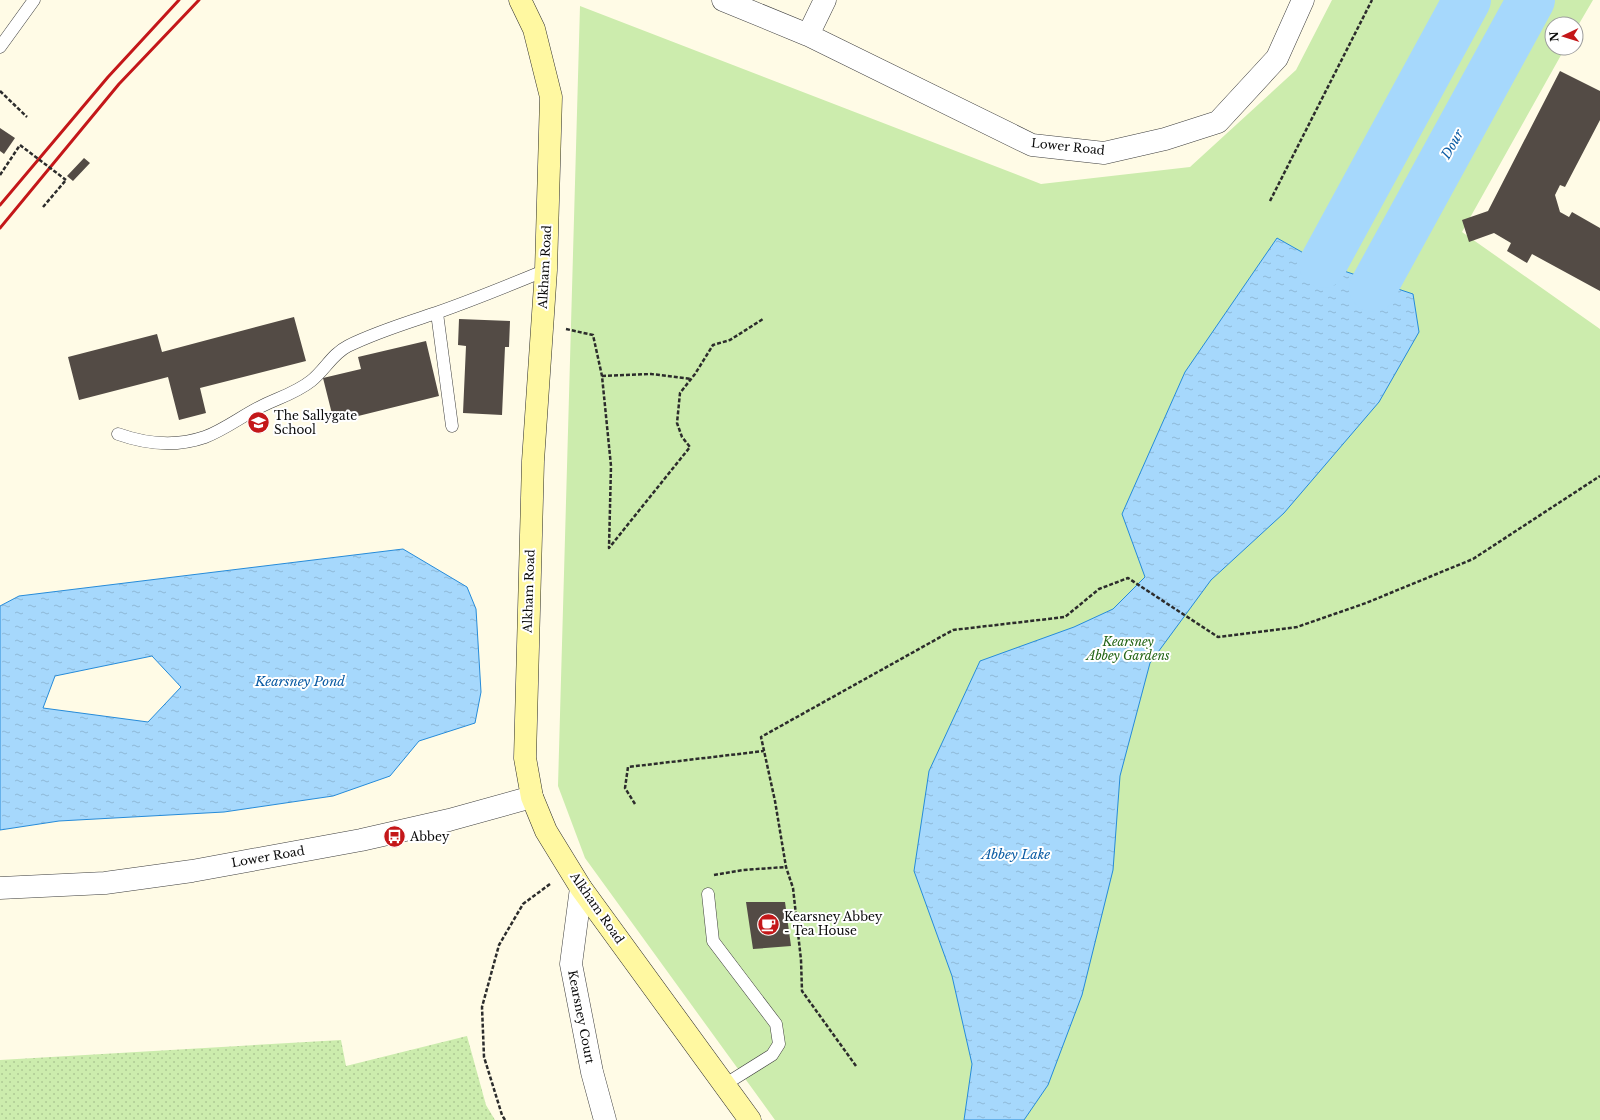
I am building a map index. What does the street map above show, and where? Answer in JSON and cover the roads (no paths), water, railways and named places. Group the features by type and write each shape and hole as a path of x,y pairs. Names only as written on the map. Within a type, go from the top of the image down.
{"street":[{"name":"Alkham Road","path":"520,0 534,29 551,97 546,270 533,461 525,758 532,797 546,831 581,888 750,1120"},
{"name":"Lower Road","path":"723,0 808,35 1032,145 1104,153 1165,139 1218,122 1277,58 1303,0"},
{"path":"808,35 825,0"},
{"name":"Lower Road","path":"0,888 105,883 192,871 375,837 450,820 532,797"},
{"name":"Kearsney Court","path":"581,888 571,964 592,1072 605,1120"}],"lane":[{"path":"0,47 34,0"},
{"path":"118,434 135,440 154,443 189,441 205,437 273,401 297,391 324,368 337,352 349,346 384,330 437,313 546,270"},
{"path":"437,313 452,426"},
{"path":"708,894 713,941 776,1024 778,1044 772,1055 724,1085"}],"water":[{"name":"Abbey Lake","path":"1277,238 1323,264 1413,294 1419,332 1379,402 1284,513 1211,580 1150,663 1120,776 1113,870 1082,995 1048,1085 1024,1120 964,1120 972,1064 952,976 914,871 929,771 980,661 1074,627 1113,609 1145,577 1122,514 1185,372"},
{"name":"Kearsney Pond","path":"403,549 467,587 476,609 481,692 475,723 419,741 390,776 333,796 224,812 59,821 0,830 0,606 19,596","holes":["152,656 181,687 148,722 43,708 55,676"]}],"waterway":[{"name":"Dour","path":"1323,264 1467,0"},
{"name":"Dour","path":"1373,288 1531,0"}],"railway":[{"path":"0,205 108,77 179,0"},
{"path":"0,228 119,84 199,0"}],"place":[{"name":"The Sallygate School","path":"258,423"},
{"name":"Abbey","path":"395,837"},
{"name":"Kearsney Abbey - Tea House","path":"769,924"}],"park label":[{"name":"Kearsney Abbey Gardens","path":"1128,649"}]}
